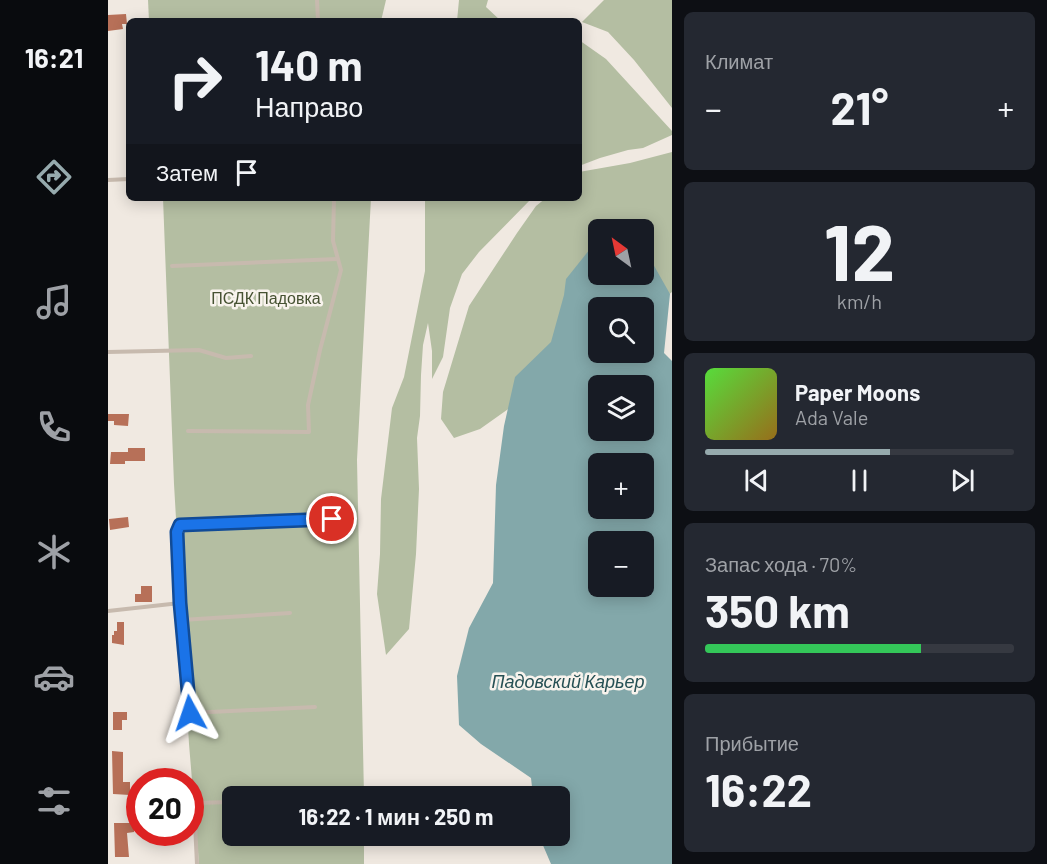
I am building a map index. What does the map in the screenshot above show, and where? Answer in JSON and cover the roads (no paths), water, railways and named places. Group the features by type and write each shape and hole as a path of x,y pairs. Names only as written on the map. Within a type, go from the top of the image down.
{"lane":[{"path":"317,0 318,18"},
{"path":"108,180 126,179"},
{"path":"188,431 309,432 308,405 341,270 333,241 333,201"},
{"path":"172,266 337,259"},
{"path":"108,352 199,350 226,358 251,356"},
{"path":"315,707 190,713 180,603 177,532 180,525 332,519"},
{"path":"108,611 180,603"},
{"path":"182,620 290,613"},
{"path":"197,864 194,803 222,802"}],"water":[{"name":"Падовский Карьер","path":"588,252 588,285 654,285 654,266 670,294 664,353 672,361 672,864 551,864 543,846 570,846 570,786 532,786 531,778 481,744 459,725 457,676 469,628 493,583 496,485 504,426 515,377 551,342 566,279"}],"park label":[{"name":"ПСДК Падовка","path":"266,298"}]}
